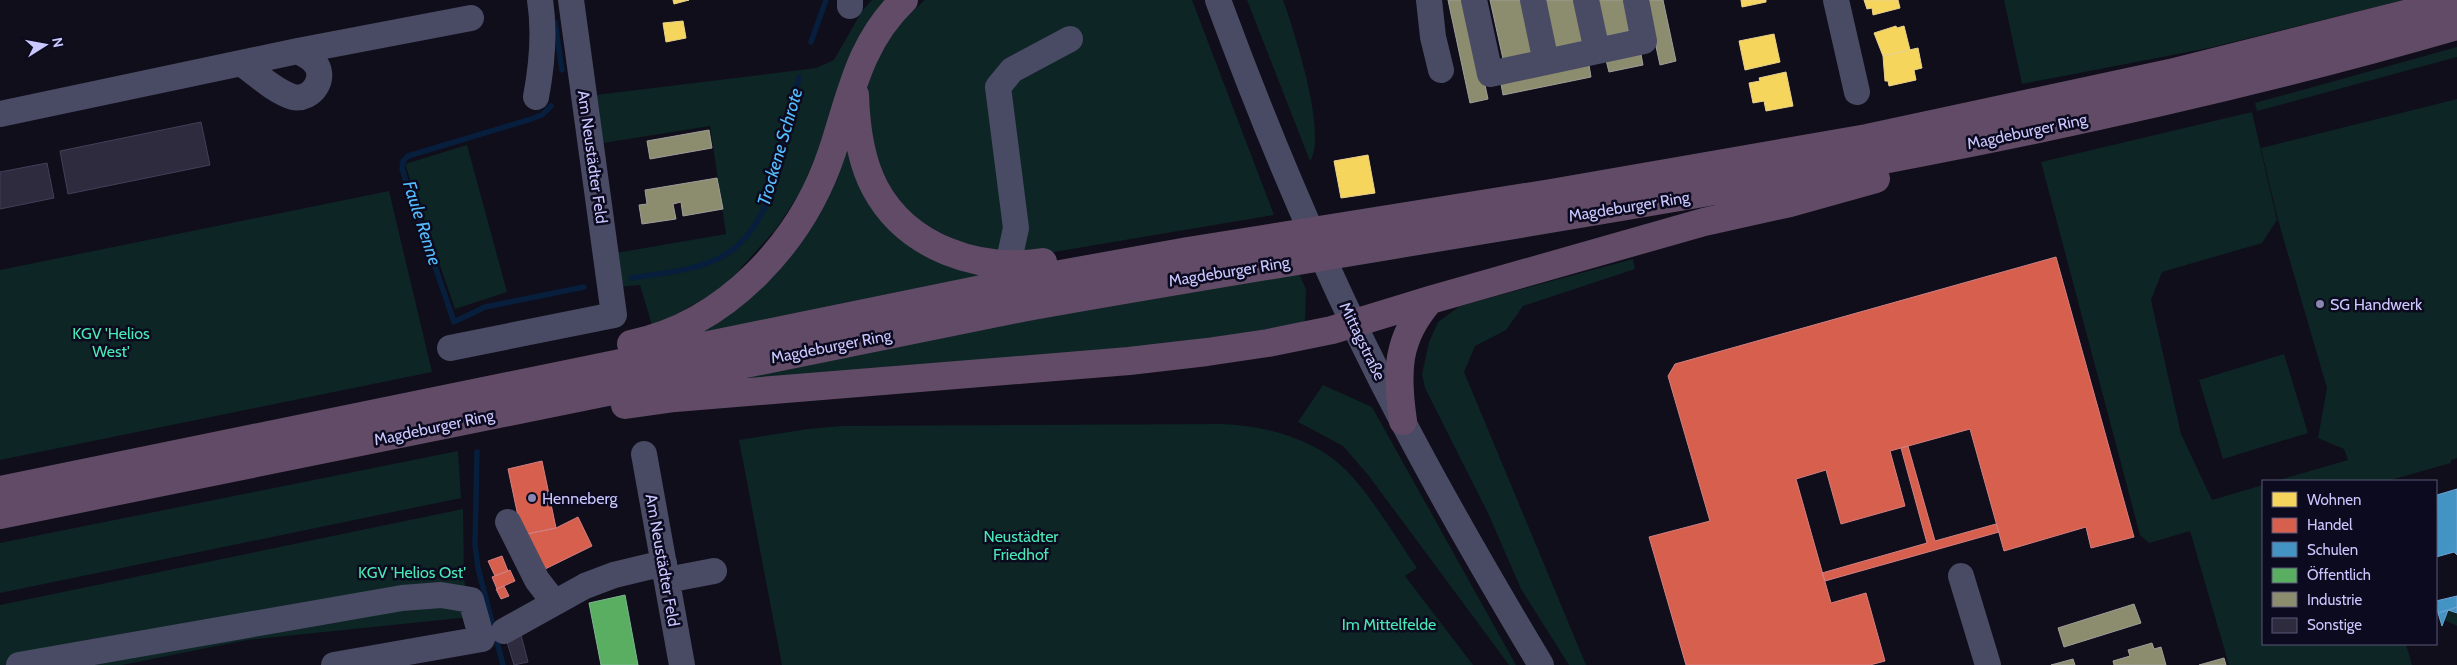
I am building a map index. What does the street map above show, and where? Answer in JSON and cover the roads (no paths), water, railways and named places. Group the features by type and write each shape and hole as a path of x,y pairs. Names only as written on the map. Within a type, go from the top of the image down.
{"highway":[{"path":"502,386 526,366 639,342 667,333 715,307 745,284 772,258 788,238 808,206 831,154 865,50 875,33 904,0"},
{"name":"Magdeburger Ring","path":"0,490 1016,282 1188,251 1541,195 1867,138 2161,75 2457,1"},
{"name":"Magdeburger Ring","path":"0,515 1022,308 1176,280 1872,164 2100,116 2386,46 2457,26"},
{"path":"855,78 856,116 862,152 875,188 885,205 908,228 941,250 978,261 1008,265 1031,264 1156,244 1188,251"},
{"path":"498,414 524,421 676,398 1169,357 1268,343 1355,324 1430,300 1704,222 1790,203 1901,172 2074,135 2100,116"},
{"path":"1403,422 1398,371 1403,344 1417,315 1430,300"}],"street":[{"path":"536,97 541,71 543,20 540,0"},
{"name":"Am Neustädter Feld","path":"450,348 614,315 570,0"},
{"name":"Mittagstraße","path":"1218,0 1284,170 1336,285 1403,422 1541,665"},
{"path":"1428,0 1433,37 1441,70"},
{"path":"1474,0 1490,74 1644,41 1636,0"},
{"path":"1533,0 1546,62"},
{"path":"1586,0 1597,51"},
{"path":"1836,0 1856,92"},
{"path":"0,114 298,51 471,18"},
{"path":"1008,265 1016,228 998,87 1012,70 1070,39"},
{"path":"242,63 286,94 296,97 307,95 317,87 320,76 316,62 298,51"},
{"name":"Am Neustädter Feld","path":"644,454 682,665"},
{"path":"508,522 537,580 554,602"},
{"path":"504,630 598,580 665,571 714,571"},
{"path":"1961,576 1988,665"},
{"path":"20,665 402,598 441,594 472,600 482,639 334,665"}],"waterway":[{"name":"Trockene Schrote","path":"811,42 826,0"},
{"name":"Faule Renne","path":"555,22 562,70"},
{"name":"Trockene Schrote","path":"631,278 678,271 716,260 732,250 746,237 759,218 770,194 799,77"},
{"name":"Faule Renne","path":"551,106 542,115 528,120 408,156 403,161 402,169 454,322 485,307 584,287"},
{"name":"Faule Renne","path":"477,452 475,545 478,568 503,665"}],"place":[{"name":"SG Handwerk","path":"2320,304"},
{"name":"Henneberg","path":"532,498"}],"park label":[{"name":"KGV 'Helios West'","path":"111,342"},
{"name":"Neustädter Friedhof","path":"1021,545"},
{"name":"KGV 'Helios Ost'","path":"412,572"},
{"name":"Im Mittelfelde","path":"1389,624"}]}
